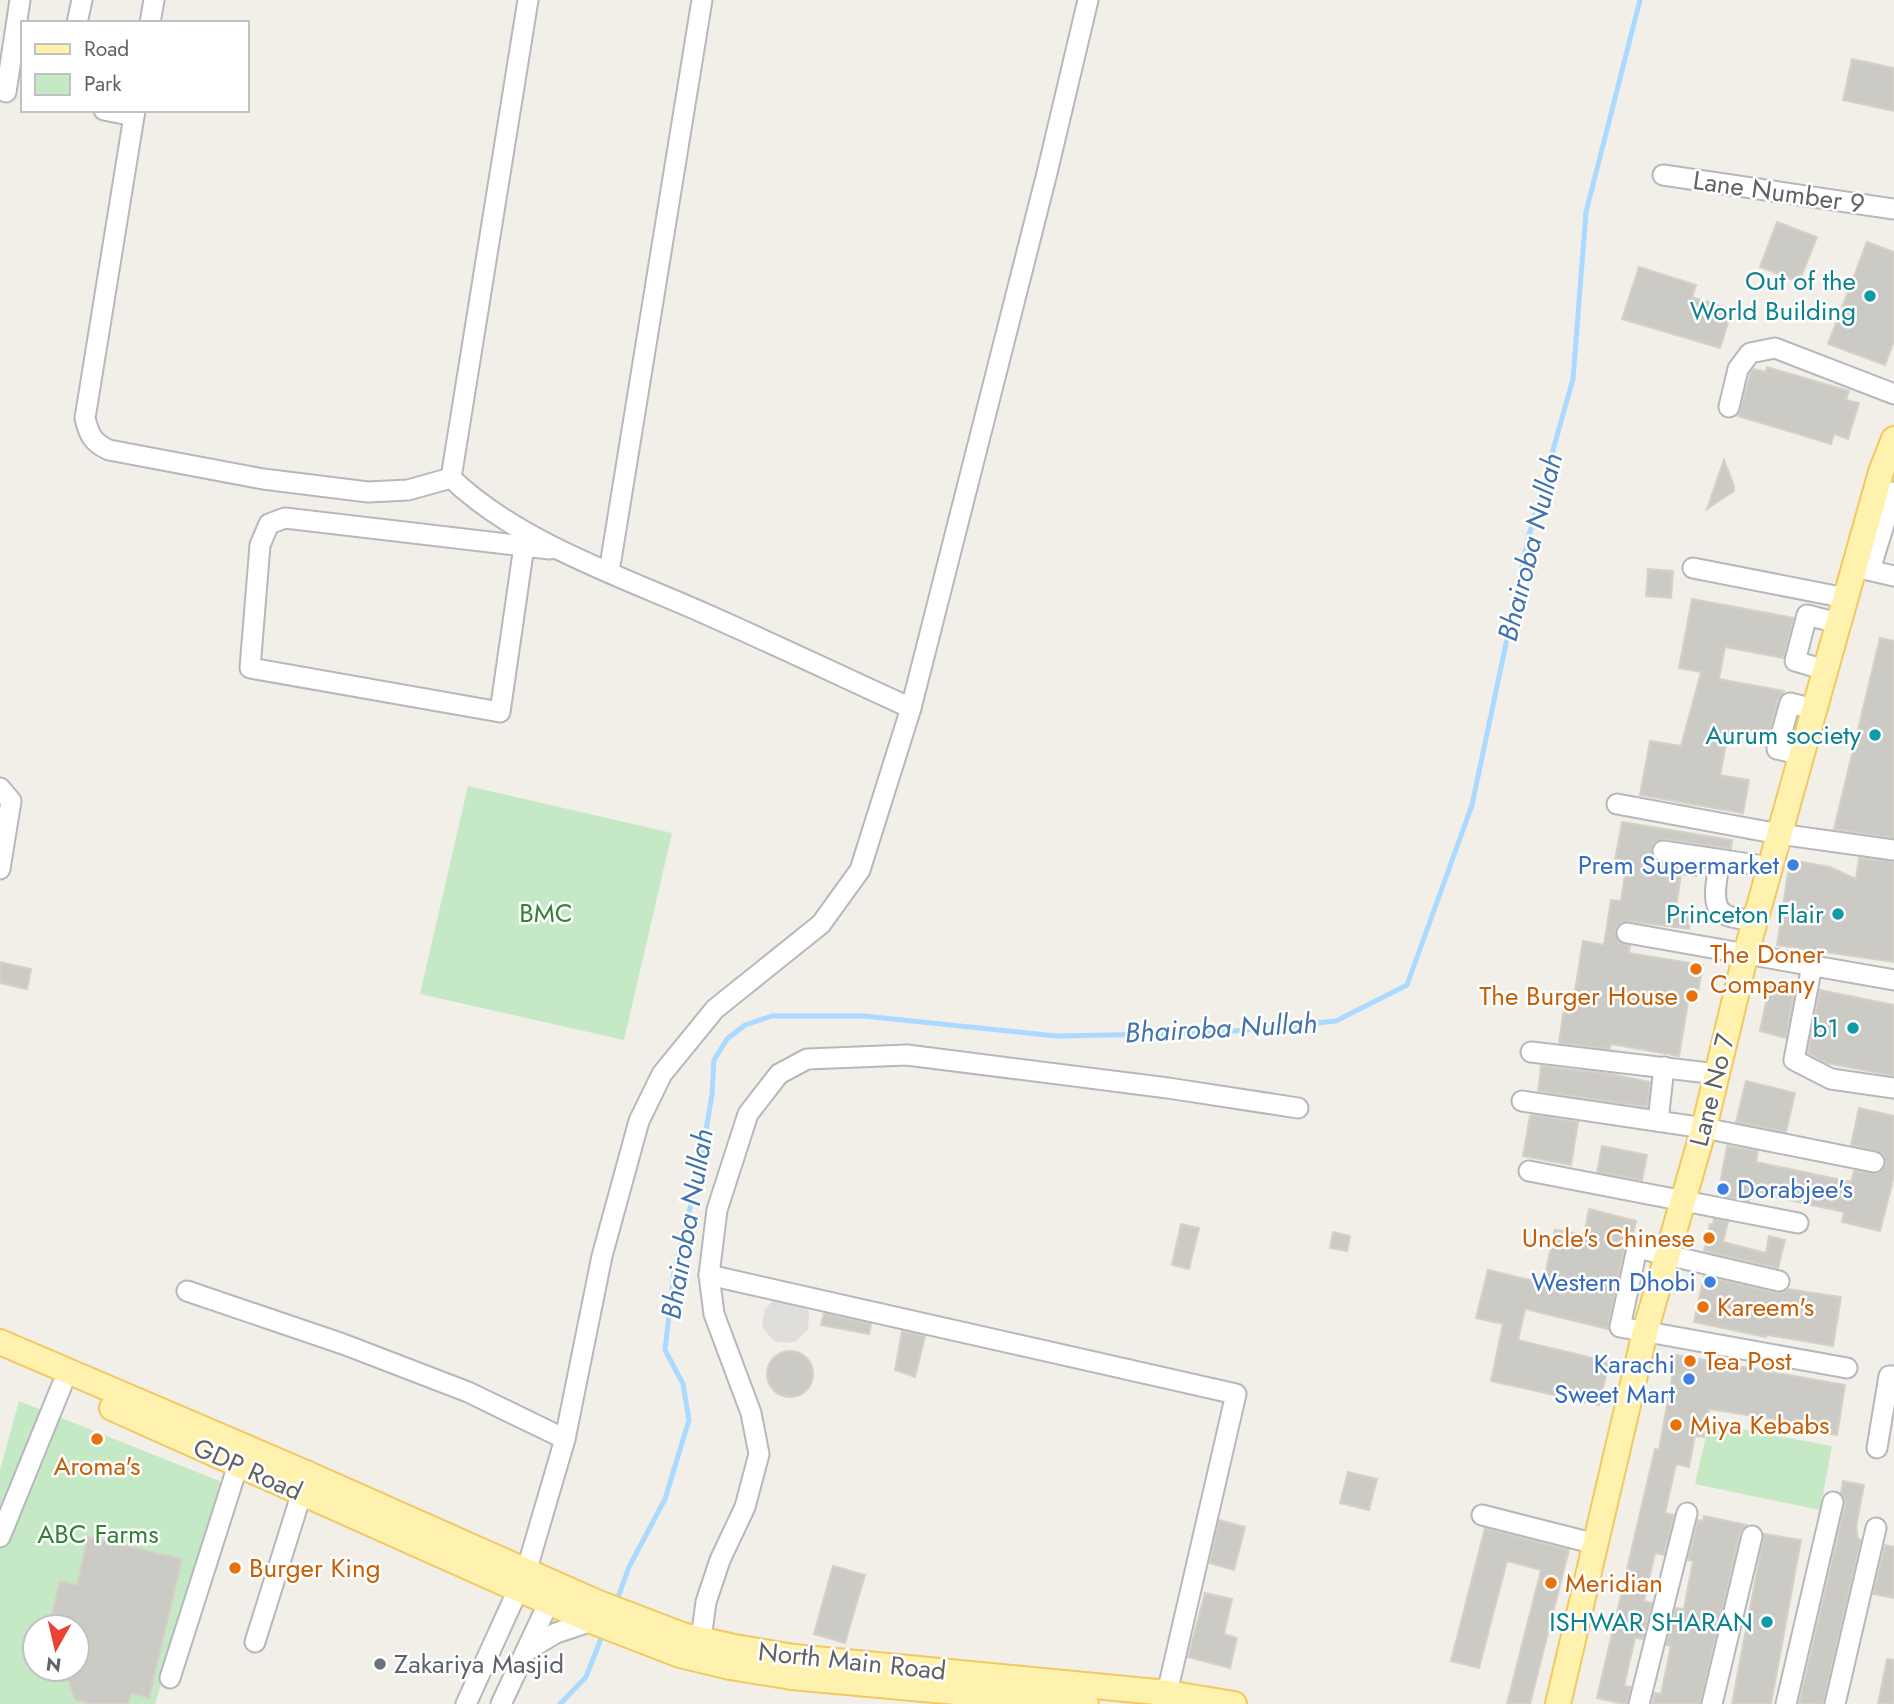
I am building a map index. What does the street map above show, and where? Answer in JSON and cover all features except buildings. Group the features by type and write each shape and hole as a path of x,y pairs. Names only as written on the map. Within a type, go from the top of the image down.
{"main road":[{"name":"Lane No 7","path":"1559,1704 1645,1332 1704,1128 1746,953 1801,755 1846,598 1862,569 1881,472 1894,439"},
{"name":"North Main Road","path":"0,1342 487,1553 514,1580 552,1593 595,1615 689,1643 794,1657 1167,1693 1234,1704"},
{"name":"GDP Road","path":"0,1357 238,1465 514,1580"},
{"name":"North Main Road","path":"689,1643 730,1667 792,1677 1086,1704"}],"street":[{"path":"10,93 20,0"},
{"path":"77,21 82,0"},
{"path":"150,21 154,0"},
{"path":"451,478 528,0"},
{"path":"609,572 702,0"},
{"path":"466,1704 565,1439 602,1256 639,1121 662,1074 715,1009 821,924 860,870 911,708 1044,187 1088,0"},
{"path":"135,113 85,418 89,434 96,444 109,450 263,479 368,492 408,490 451,478"},
{"name":"Lane Number 9","path":"1663,176 1894,209"},
{"path":"1729,407 1738,369 1750,353 1775,348 1894,394"},
{"path":"451,478 474,500 558,550 709,615 911,708"},
{"path":"1894,492 1862,569 1894,576"},
{"path":"524,546 500,712 250,668 260,545 269,524 285,519 524,546 558,550"},
{"path":"1693,568 1846,598"},
{"path":"0,788 11,801 0,869"},
{"path":"1617,804 1779,834 1894,849"},
{"path":"1663,851 1770,867"},
{"path":"1720,860 1715,902 1720,911 1726,915 1755,921"},
{"path":"1627,933 1894,980"},
{"path":"1812,965 1794,1060 1831,1079 1894,1088"},
{"path":"1531,1052 1717,1074"},
{"path":"689,1643 720,1560 745,1507 759,1454 751,1413 713,1314 709,1275 717,1210 748,1114 779,1074 807,1059 907,1055 1298,1108"},
{"path":"1658,1121 1664,1067"},
{"path":"1522,1101 1704,1128 1874,1161"},
{"path":"1530,1171 1798,1223"},
{"path":"1668,1255 1779,1282"},
{"path":"709,1275 1236,1394 1167,1693"},
{"path":"187,1291 343,1344 456,1387 565,1439"},
{"path":"1645,1332 1847,1368"},
{"path":"1878,1448 1889,1376 1894,1376"},
{"path":"0,1536 62,1385"},
{"path":"170,1678 238,1465"},
{"path":"256,1642 302,1492"},
{"path":"1786,1704 1833,1502"},
{"path":"1639,1704 1687,1513"},
{"path":"1482,1515 1596,1544"},
{"path":"1835,1704 1875,1528"},
{"path":"1712,1704 1752,1536"},
{"path":"501,1704 552,1593"},
{"path":"525,1651 595,1615"}],"shaded area":[{"path":"776,1298 806,1306 809,1314 808,1330 796,1341 774,1341 764,1330 762,1323 765,1309"}],"green space":[{"name":"BMC","path":"468,786 672,833 624,1040 420,994"},
{"name":"ABC Farms","path":"19,1401 222,1482 155,1704 0,1704 0,1470"},
{"path":"1709,1423 1832,1446 1820,1510 1695,1484"}],"waterway":[{"name":"Bhairoba Nullah","path":"616,1603 629,1567 665,1499 689,1420 683,1384 665,1350 674,1272 700,1168 712,1094 714,1060 727,1039 745,1025 772,1016 864,1016 1056,1036 1214,1033 1336,1021 1407,985 1472,805 1528,539 1573,379 1586,212 1640,0"},
{"name":"Bhairoba Nullah","path":"560,1704 586,1677 604,1631"}],"place":[{"name":"Out of the World Building","path":"1870,296"},
{"name":"Aurum society","path":"1875,735"},
{"name":"Prem Supermarket","path":"1793,865"},
{"name":"Princeton Flair","path":"1838,914"},
{"name":"The Doner Company","path":"1696,969"},
{"name":"The Burger House","path":"1692,996"},
{"name":"b1","path":"1853,1028"},
{"name":"Dorabjee's","path":"1723,1189"},
{"name":"Uncle's Chinese","path":"1709,1238"},
{"name":"Western Dhobi","path":"1710,1282"},
{"name":"Kareem's","path":"1703,1307"},
{"name":"Tea Post","path":"1690,1361"},
{"name":"Karachi Sweet Mart","path":"1689,1379"},
{"name":"Miya Kebabs","path":"1676,1425"},
{"name":"Aroma's","path":"97,1439"},
{"name":"Burger King","path":"235,1568"},
{"name":"Meridian","path":"1551,1583"},
{"name":"ISHWAR SHARAN","path":"1767,1622"},
{"name":"Zakariya Masjid","path":"380,1664"}]}
